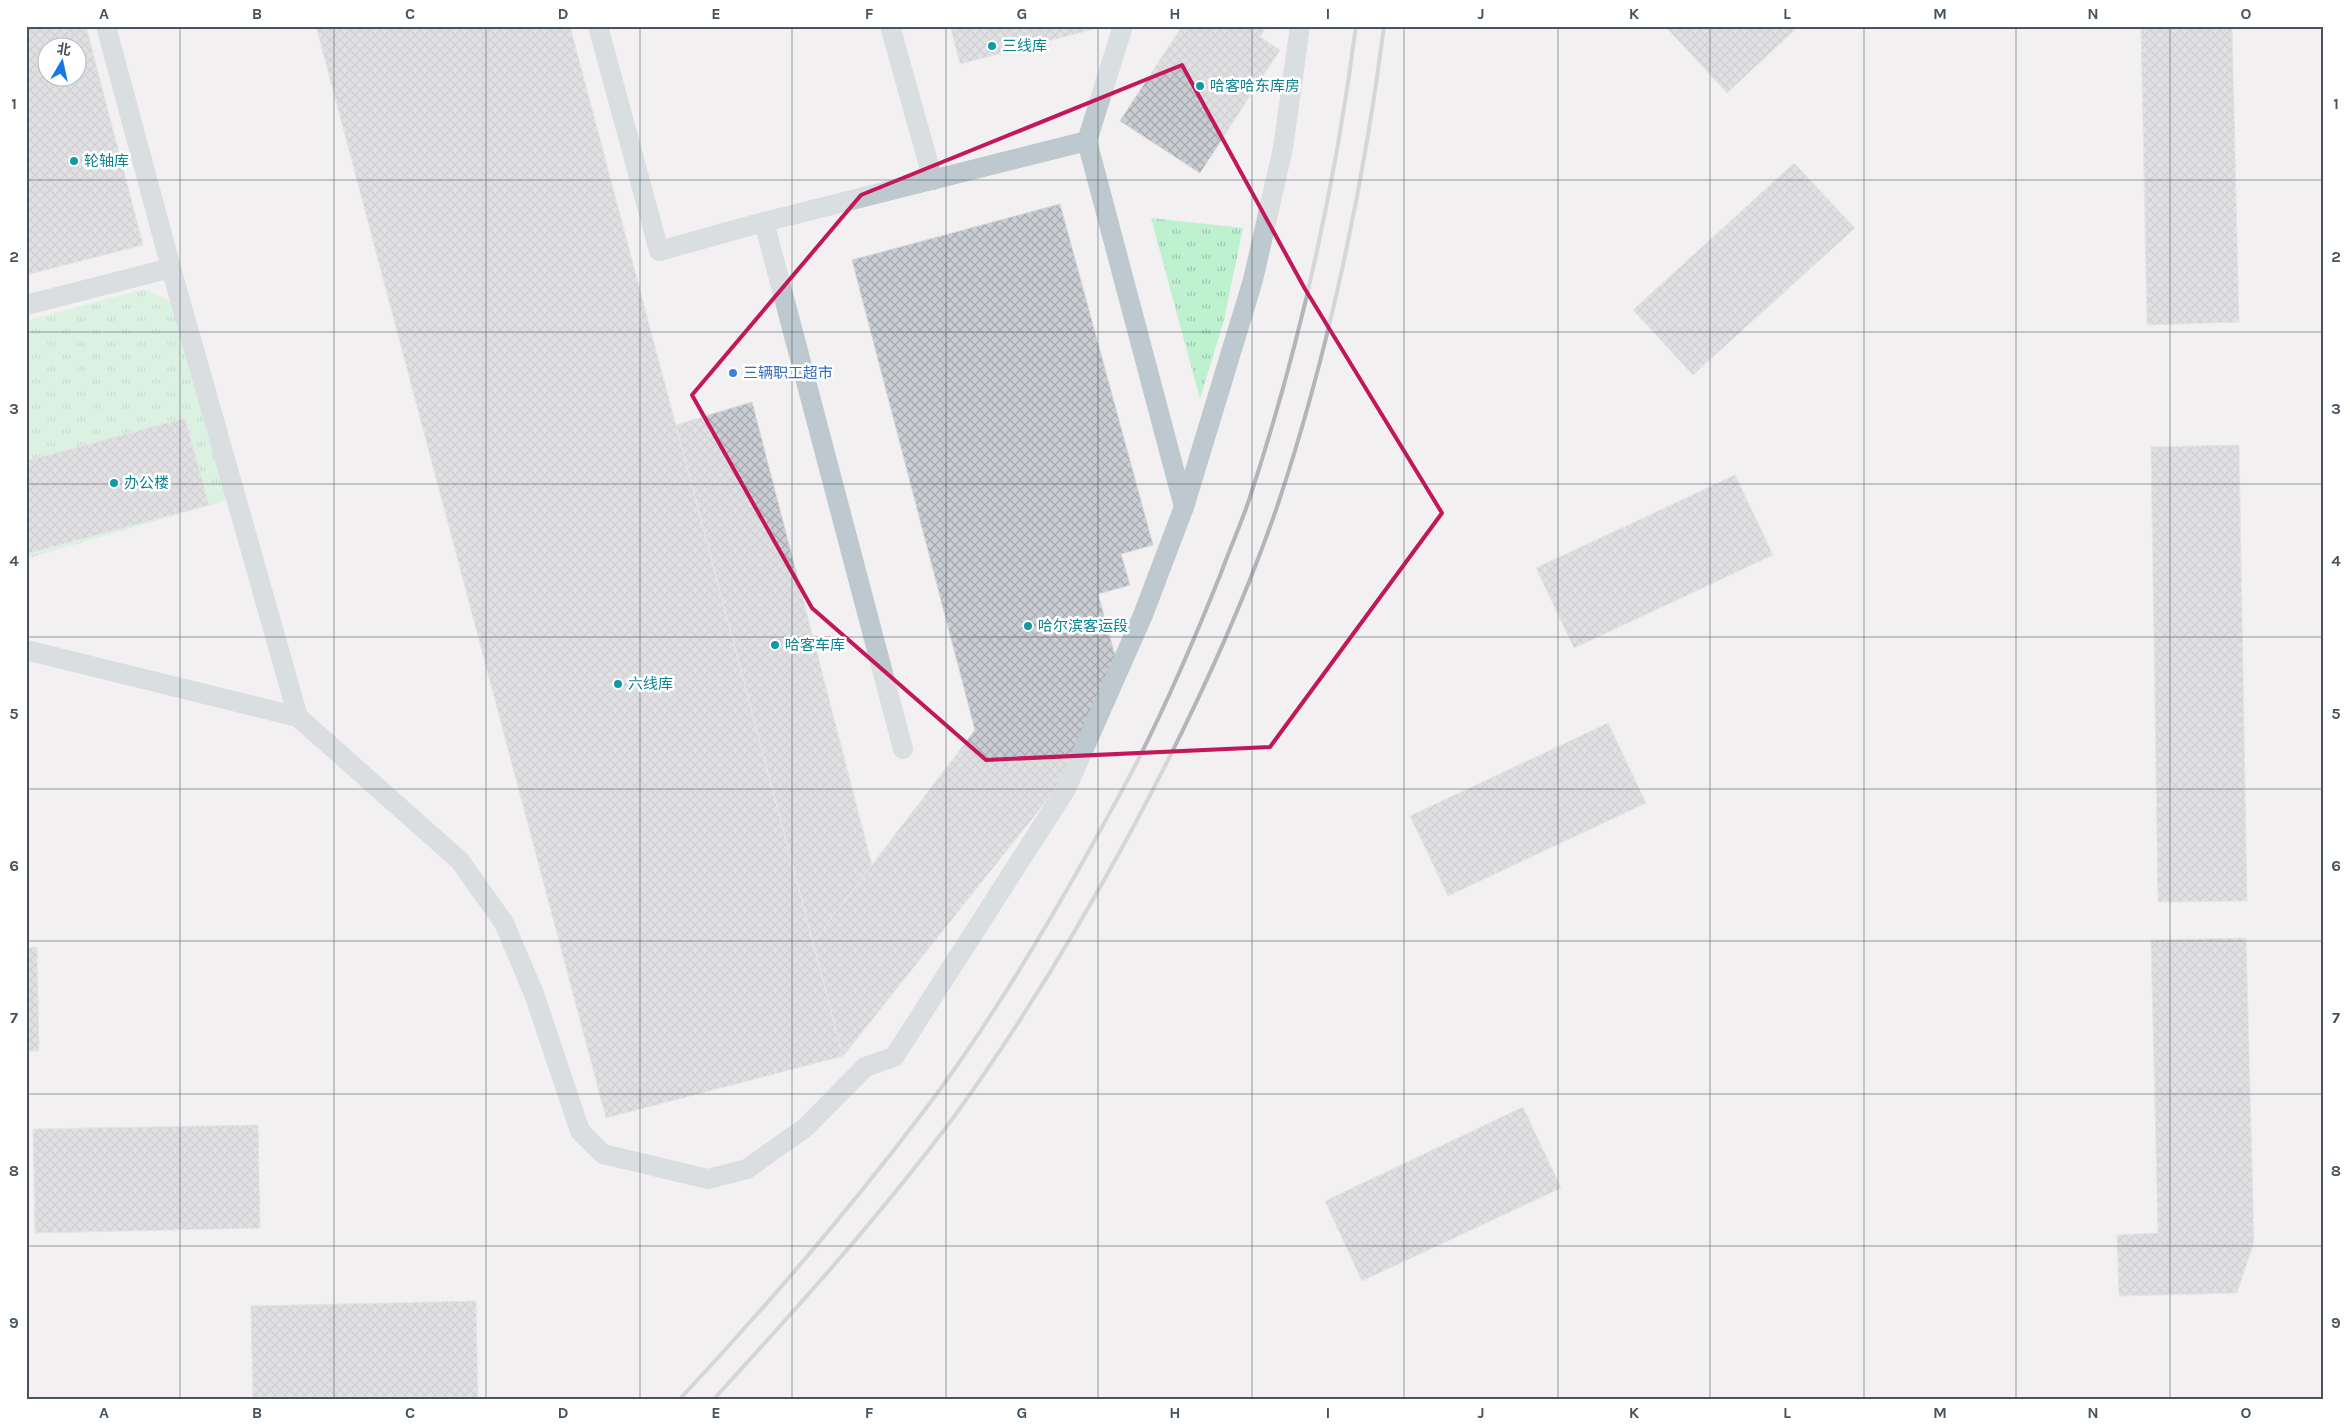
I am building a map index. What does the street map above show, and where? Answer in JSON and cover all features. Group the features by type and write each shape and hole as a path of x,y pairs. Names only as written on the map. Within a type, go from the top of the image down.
{"lane":[{"path":"106,26 170,268 298,717"},
{"path":"598,26 659,251 764,222 1088,142"},
{"path":"890,26 933,180"},
{"path":"26,650 298,717 460,860 504,923 534,994 580,1131 603,1154 708,1179 747,1169 806,1127 865,1067 894,1057 1066,788 1144,615 1184,507 1255,270 1283,148 1300,26"},
{"path":"1121,27 1088,142 1184,507"},
{"path":"764,222 903,749"},
{"path":"26,305 170,268"}],"highlighted area":[{"path":"1182,65 1305,289 1442,513 1270,747 986,760 812,608 692,395 861,195"}],"green space":[{"path":"1151,218 1243,228 1224,320 1200,399"},
{"path":"144,289 177,305 231,499 26,559 26,321"}],"building":[{"name":"轮轴库","path":"26,26 86,26 143,245 26,275"},
{"name":"六线库","path":"316,26 570,26 843,1056 606,1118"},
{"name":"三线库","path":"950,26 1098,26 1098,28 960,64"},
{"name":"哈客哈东库房","path":"1182,26 1267,26 1260,37 1280,50 1200,173 1120,121"},
{"path":"1667,26 1799,26 1727,93"},
{"path":"2141,26 2232,26 2239,322 2147,325"},
{"path":"1794,163 1855,228 1693,375 1633,310"},
{"name":"哈尔滨客运段","path":"1060,204 1153,545 1121,554 1130,585 1098,594 1116,659 1055,790 843,1056 813,942 975,730 852,260"},
{"name":"哈客车库","path":"752,402 872,865 813,942 676,425"},
{"name":"办公楼","path":"185,418 209,505 26,554 26,461"},
{"path":"2239,445 2247,901 2158,902 2151,447"},
{"path":"1735,475 1773,555 1574,648 1536,568"},
{"path":"1608,723 1646,803 1448,896 1410,816"},
{"path":"2246,938 2254,1242 2237,1293 2119,1296 2117,1235 2158,1233 2151,940"},
{"path":"37,947 39,1051 26,1051 26,948"},
{"path":"1523,1107 1561,1188 1362,1281 1325,1201"},
{"path":"258,1125 260,1228 35,1233 33,1129"},
{"path":"476,1301 478,1400 253,1400 251,1306"}],"railway":[{"path":"679,1400 744,1329 838,1220 950,1076 1033,948 1090,849 1142,752 1212,596 1246,509 1267,442 1300,325 1314,266 1338,146 1356,26"},
{"path":"713,1400 869,1224 928,1151 980,1080 1025,1012 1089,907 1129,835 1191,714 1210,674 1262,549 1277,507 1312,390 1328,330 1355,208 1376,86 1384,26"}],"place":[{"name":"三线库","path":"992,46"},
{"name":"哈客哈东库房","path":"1200,86"},
{"name":"轮轴库","path":"74,161"},
{"name":"三辆职工超市","path":"733,373"},
{"name":"办公楼","path":"114,483"},
{"name":"哈尔滨客运段","path":"1028,626"},
{"name":"哈客车库","path":"775,645"},
{"name":"六线库","path":"618,684"}]}
